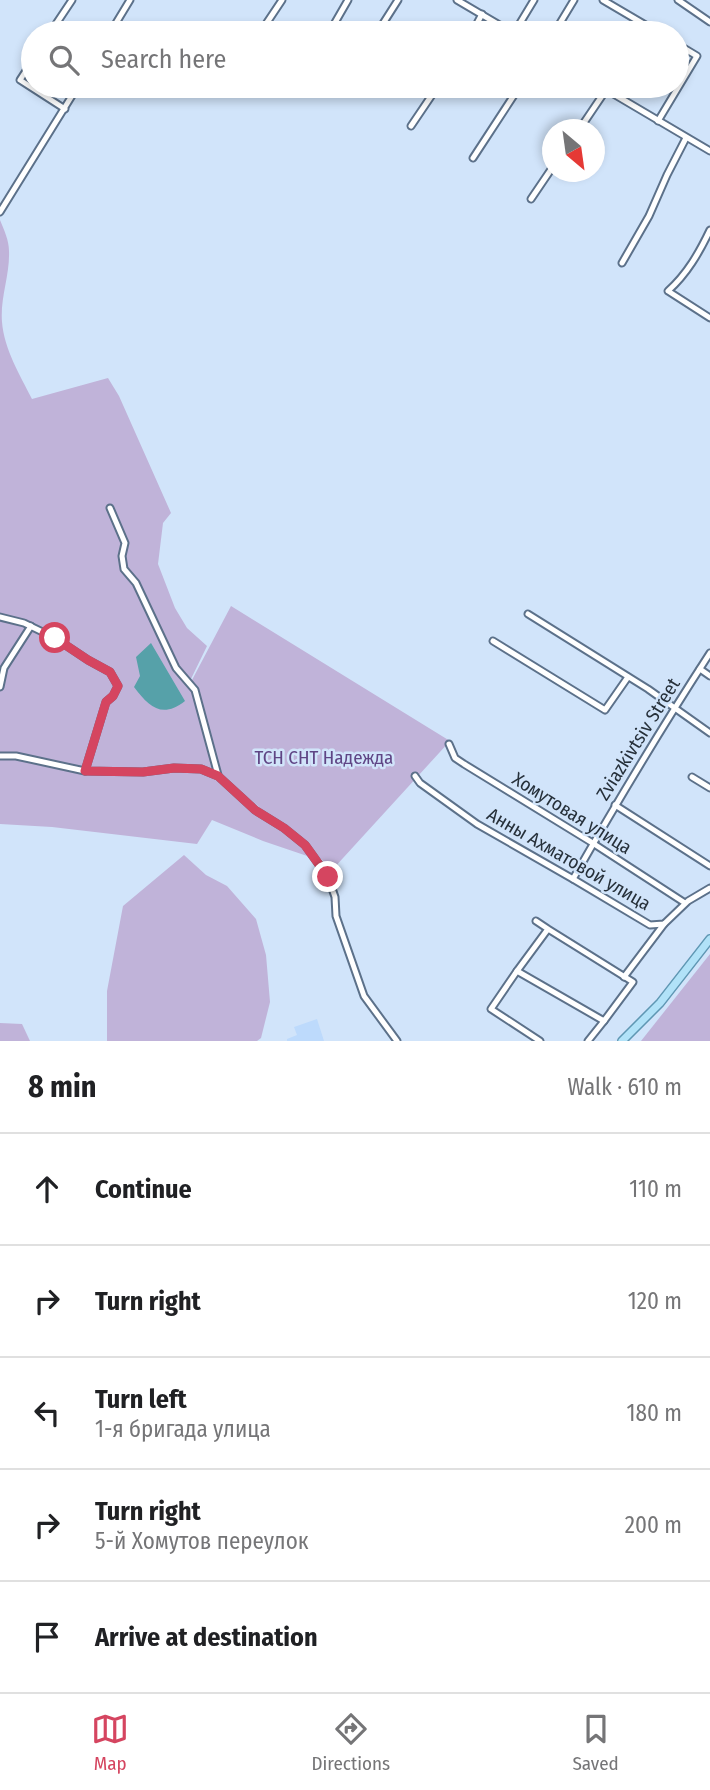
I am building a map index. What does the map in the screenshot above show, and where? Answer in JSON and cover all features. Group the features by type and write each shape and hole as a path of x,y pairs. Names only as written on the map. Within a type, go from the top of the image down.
{"main road":[{"path":"622,1041 660,1003 710,939"}],"street":[{"path":"58,21 72,0"},
{"path":"117,21 130,0"},
{"path":"268,21 282,0"},
{"path":"336,21 348,0"},
{"path":"385,21 398,0"},
{"path":"457,0 493,21"},
{"path":"521,21 534,0"},
{"path":"561,21 574,0"},
{"path":"603,0 639,21"},
{"path":"682,1 710,22"},
{"path":"478,21 482,14"},
{"path":"689,51 697,55 689,69"},
{"path":"48,98 65,109"},
{"path":"0,212 71,98"},
{"path":"411,125 430,98"},
{"path":"473,158 512,98"},
{"path":"586,119 601,98"},
{"path":"619,98 710,151"},
{"path":"658,121 672,98"},
{"path":"622,263 649,216 686,138"},
{"path":"531,199 543,182"},
{"path":"710,230 683,277 668,291 710,317"},
{"path":"702,247 710,252"},
{"path":"110,508 125,543 122,556 124,569 136,583 176,668 195,690 218,776"},
{"path":"528,614 710,733"},
{"path":"0,617 24,623 55,638 110,672 118,686 106,702 85,771"},
{"path":"0,687 4,668 31,626"},
{"path":"493,640 605,710 628,677"},
{"name":"Zviazkivtsiv Street","path":"573,878 674,708 710,653"},
{"path":"699,669 710,676"},
{"name":"Хомутовая улица","path":"449,744 456,758 464,764 685,903"},
{"path":"0,756 16,756 85,771 201,769 218,776 255,810 305,845 328,877 335,897 336,916 364,996 397,1041"},
{"name":"Анны Ахматовой улица","path":"415,776 420,783 477,824 650,925 664,924 685,903 710,888"},
{"path":"692,776 710,788"},
{"path":"615,805 710,866"},
{"path":"536,921 633,982 588,1041"},
{"path":"624,977 664,924"},
{"path":"540,1041 491,1009 548,929"},
{"path":"517,971 604,1021"}],"shaded area":[{"path":"151,643 185,701 169,709 163,710 151,705 134,687 140,676 136,657"},
{"path":"317,1019 324,1041 287,1041 297,1035 294,1027"}],"green space":[{"name":"ТСН СНТ Надежда","path":"0,220 9,251 2,313 3,332 13,362 32,399 108,378 119,396 171,513 163,523 158,564 175,608 187,628 207,646 190,681 219,774 192,680 231,606 450,741 333,869 221,775 319,860 212,820 197,844 52,827 0,824"},
{"path":"184,855 206,875 227,886 256,919 266,955 270,1002 261,1038 257,1041 107,1041 107,991 123,906"},
{"path":"710,954 710,1041 641,1041"},
{"path":"0,1023 22,1024 30,1041 0,1041"}],"route":[{"path":"55,638 110,672 118,686 106,702 85,771 201,769 218,776 255,810 305,845 328,877"}]}
